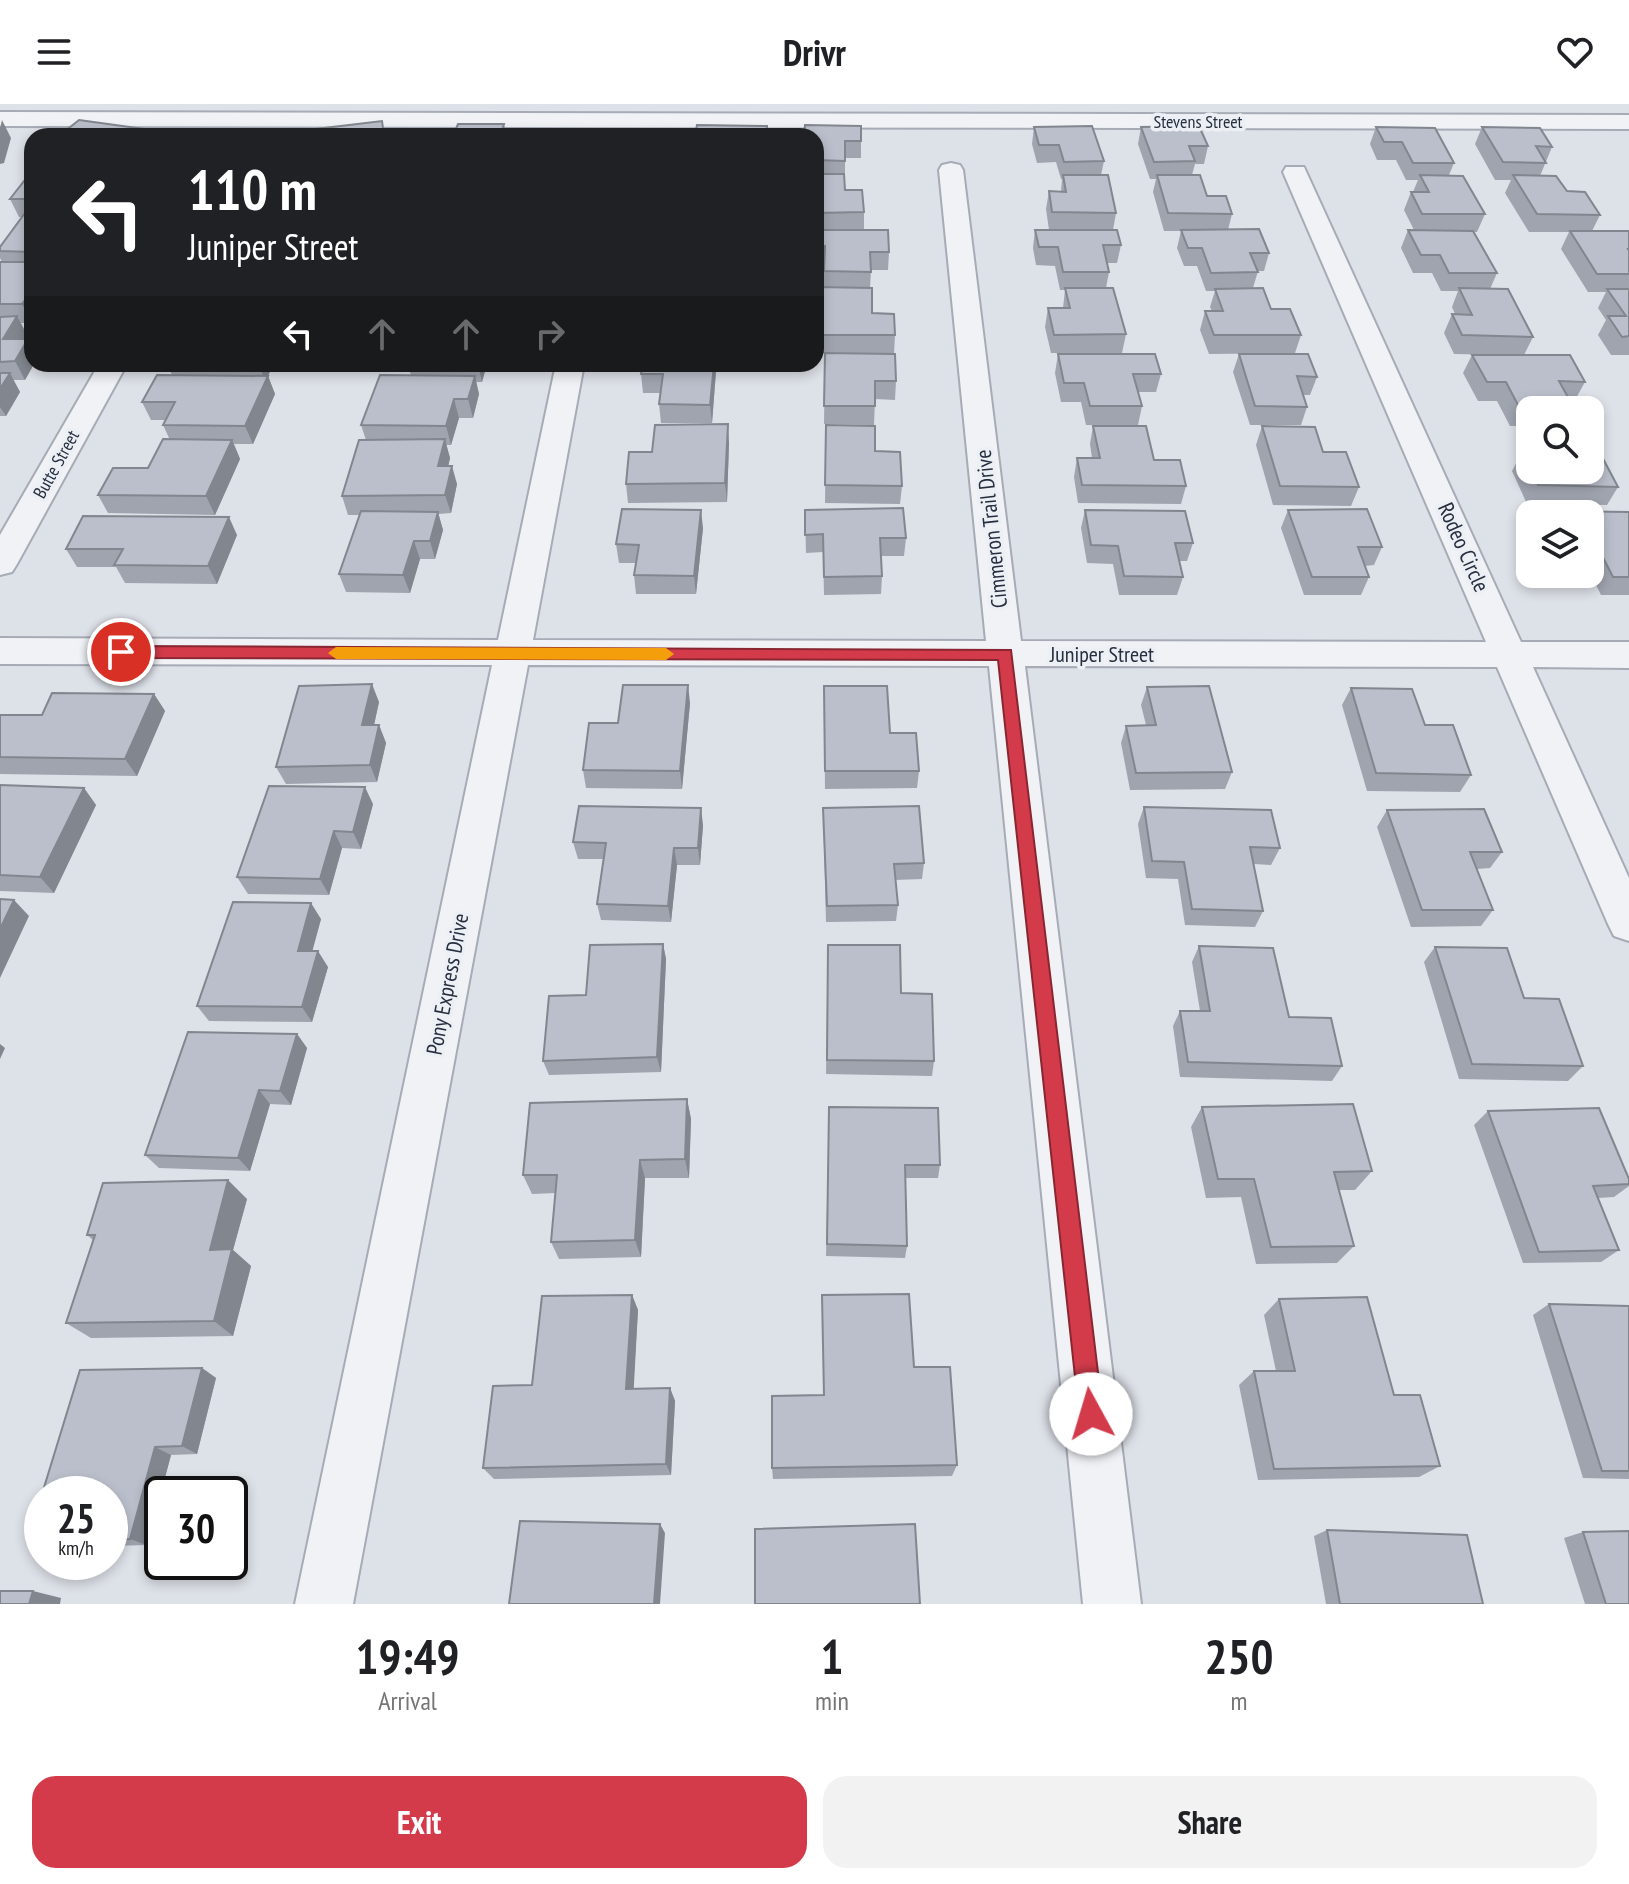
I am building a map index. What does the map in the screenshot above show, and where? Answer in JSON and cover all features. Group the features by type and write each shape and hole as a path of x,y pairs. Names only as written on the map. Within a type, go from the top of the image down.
{"street":[{"name":"Stevens Street","path":"0,119 1629,122"},
{"name":"Cimmeron Trail Drive","path":"951,170 1112,1604"},
{"name":"Rodeo Circle","path":"1295,172 1629,924"},
{"name":"Butte Street","path":"0,564 108,372"},
{"name":"Pony Express Drive","path":"324,1604 568,372"},
{"name":"Juniper Street","path":"0,651 1629,655"}],"building":[{"path":"79,120 137,128 69,128"},
{"path":"382,121 383,128 324,128"},
{"path":"458,124 504,124 503,128 456,128"},
{"path":"697,125 767,126 767,128 696,128"},
{"path":"805,125 861,126 861,141 845,141 845,161 824,160 824,128 805,128"},
{"path":"1092,126 1104,161 1064,162 1059,145 1039,145 1034,127"},
{"path":"1199,126 1208,146 1189,146 1195,161 1154,162 1141,127"},
{"path":"1376,127 1435,128 1454,163 1413,163 1402,142 1384,142"},
{"path":"1482,127 1540,128 1552,147 1536,146 1546,163 1503,162"},
{"path":"824,174 844,174 845,190 862,190 864,212 824,213"},
{"path":"1063,175 1108,175 1116,213 1052,212 1049,191 1066,192"},
{"path":"1157,175 1200,175 1207,196 1226,196 1232,214 1168,213"},
{"path":"1420,175 1463,176 1485,214 1422,214 1411,192 1429,192"},
{"path":"1513,175 1556,176 1567,191 1585,192 1600,215 1537,214"},
{"path":"24,181 24,199 10,199"},
{"path":"24,214 24,252 0,251"},
{"path":"1259,229 1269,253 1250,253 1258,272 1211,273 1202,248 1188,248 1181,230"},
{"path":"824,230 888,230 889,252 870,252 871,272 824,271"},
{"path":"1035,230 1117,230 1121,245 1103,245 1109,272 1063,272 1058,247 1039,247"},
{"path":"1408,230 1473,231 1497,273 1449,273 1440,255 1421,255"},
{"path":"1570,231 1629,231 1629,274 1597,274"},
{"path":"0,262 24,262 24,301 0,304"},
{"path":"824,287 872,288 872,313 894,314 895,335 824,335"},
{"path":"1065,288 1113,288 1126,334 1054,335 1048,308 1070,308"},
{"path":"1263,288 1271,309 1290,309 1301,335 1214,335 1205,311 1223,311 1215,289"},
{"path":"1459,288 1508,289 1533,337 1462,335 1452,314 1472,315"},
{"path":"1607,289 1629,289 1629,336 1622,337 1608,316 1626,316"},
{"path":"17,316 3,339 24,339 24,346 15,361 0,362 0,317"},
{"path":"825,353 895,354 896,381 875,381 875,406 824,406"},
{"path":"1058,354 1155,354 1161,374 1133,374 1142,406 1090,406 1084,383 1064,383"},
{"path":"1239,354 1308,354 1317,377 1297,376 1307,407 1255,406"},
{"path":"1472,355 1570,355 1585,382 1559,381 1567,396 1516,396 1516,401 1506,382 1487,382"},
{"path":"713,372 710,405 659,404 663,374 641,374"},
{"path":"0,373 10,373 0,389"},
{"path":"157,375 268,376 245,426 163,425 175,402 142,402"},
{"path":"380,375 475,376 468,399 454,399 446,426 361,425"},
{"path":"728,424 725,483 626,484 629,452 652,452 655,425"},
{"path":"826,425 875,426 875,451 900,452 902,486 825,485"},
{"path":"1093,426 1146,426 1154,460 1180,460 1186,486 1082,485 1077,458 1100,458"},
{"path":"1262,426 1315,427 1323,452 1346,452 1359,487 1280,486"},
{"path":"163,439 232,440 206,496 98,495 113,468 148,468"},
{"path":"445,439 438,466 452,466 445,495 342,496 359,440"},
{"path":"1604,460 1618,487 1538,485 1604,484"},
{"path":"903,508 906,538 880,538 882,576 824,577 823,534 805,535 805,510"},
{"path":"622,509 701,510 694,576 634,575 639,545 616,544"},
{"path":"1367,509 1382,547 1358,547 1369,577 1312,577 1288,510"},
{"path":"1085,510 1185,511 1193,543 1175,543 1183,577 1124,576 1118,546 1091,545"},
{"path":"361,511 438,512 430,541 414,541 403,575 339,574"},
{"path":"1604,512 1629,512 1629,577 1613,577 1604,559"},
{"path":"83,516 229,517 208,566 114,565 123,549 66,549"},
{"path":"372,684 362,725 379,725 370,765 276,767 299,686"},
{"path":"623,685 688,685 680,771 583,770 589,723 618,723"},
{"path":"824,686 887,686 890,733 916,733 919,771 825,771"},
{"path":"1209,686 1232,772 1136,773 1126,726 1156,725 1147,687"},
{"path":"1351,688 1412,689 1425,725 1453,725 1471,775 1376,773"},
{"path":"52,693 154,694 125,759 0,757 0,715 42,715"},
{"path":"0,785 84,788 40,877 0,875"},
{"path":"269,786 365,787 353,832 334,831 320,879 237,877"},
{"path":"579,806 701,808 698,848 674,848 668,906 597,904 606,843 573,842"},
{"path":"919,806 924,863 894,864 898,905 827,906 823,808"},
{"path":"1144,807 1271,810 1280,848 1250,847 1263,911 1192,909 1184,862 1152,861"},
{"path":"1484,809 1502,852 1470,852 1493,910 1422,910 1387,810"},
{"path":"0,899 14,900 0,929"},
{"path":"233,902 311,903 298,951 318,951 302,1007 197,1006"},
{"path":"663,944 657,1057 543,1061 549,996 586,995 590,945"},
{"path":"828,945 900,945 901,993 932,994 934,1061 827,1060"},
{"path":"1199,946 1273,948 1289,1017 1331,1018 1342,1066 1188,1062 1180,1011 1210,1011"},
{"path":"1435,947 1507,948 1524,998 1559,999 1583,1066 1472,1064"},
{"path":"188,1032 297,1034 280,1091 259,1090 238,1158 145,1155"},
{"path":"687,1099 685,1159 640,1160 635,1240 551,1242 557,1175 523,1175 530,1103"},
{"path":"1353,1104 1372,1171 1334,1172 1354,1246 1271,1247 1254,1179 1218,1179 1202,1107"},
{"path":"829,1107 938,1108 940,1165 905,1165 907,1246 827,1244"},
{"path":"1599,1108 1629,1179 1629,1184 1593,1186 1619,1250 1539,1252 1488,1111"},
{"path":"228,1180 210,1250 232,1249 214,1321 66,1323 95,1235 87,1235 103,1183"},
{"path":"909,1294 914,1367 950,1367 957,1465 772,1468 772,1396 824,1395 822,1295"},
{"path":"632,1295 626,1389 670,1388 666,1464 483,1468 493,1386 532,1385 542,1296"},
{"path":"1367,1297 1394,1395 1420,1395 1440,1466 1274,1469 1254,1371 1295,1371 1279,1299"},
{"path":"1549,1304 1629,1306 1629,1471 1602,1471"},
{"path":"202,1368 182,1446 155,1447 147,1476 144,1476 144,1487 130,1539 128,1476 48,1476 80,1370"},
{"path":"520,1521 660,1524 654,1604 509,1604"},
{"path":"915,1524 920,1604 755,1604 755,1529"},
{"path":"1327,1530 1467,1535 1483,1604 1340,1604"},
{"path":"1629,1531 1629,1604 1606,1604 1583,1532"},
{"path":"0,1591 33,1591 29,1604 0,1604"}],"slow traffic":[{"path":"336,653 666,654"}],"route":[{"path":"121,652 1005,654 1091,1414"}]}
